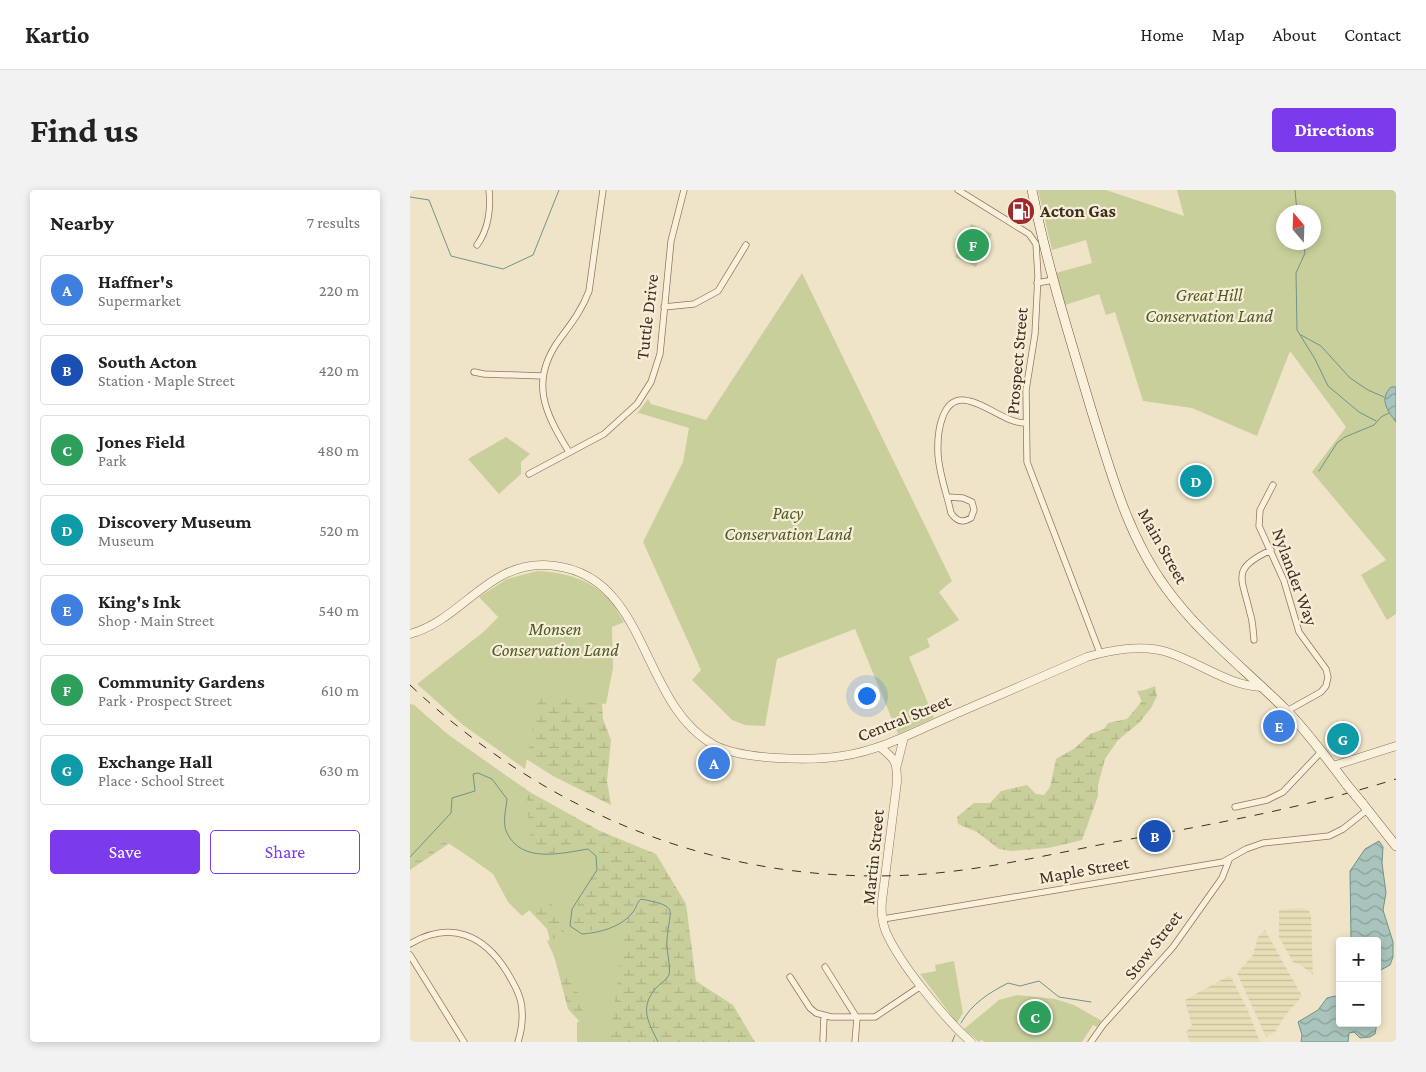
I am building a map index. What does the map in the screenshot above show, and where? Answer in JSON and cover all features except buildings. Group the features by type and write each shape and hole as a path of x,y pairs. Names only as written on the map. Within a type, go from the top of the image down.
{"main road":[{"name":"Main Street","path":"1032,190 1041,233 1070,344 1116,489 1138,542 1165,588 1192,622 1287,711 1348,784 1396,846"}],"street":[{"path":"477,245 486,229 490,205 489,190"},
{"path":"569,452 548,418 544,405 543,376 552,351 584,305 589,291 603,190"},
{"name":"Tuttle Drive","path":"529,474 604,434 616,425 645,392 660,354 671,241 684,190"},
{"path":"958,190 1031,237 1041,233"},
{"name":"Prospect Street","path":"1031,237 1036,244 1037,283 1035,334 1026,390 1027,462 1031,477 1100,653"},
{"path":"664,307 694,304 718,291 746,245"},
{"path":"1037,283 1053,280"},
{"path":"474,372 543,376"},
{"path":"948,497 964,498 972,502 974,510 971,518 963,521 954,518 948,497 938,454 941,419 952,402 960,399 970,401 1026,423"},
{"name":"Nylander Way","path":"1273,485 1258,516 1260,528 1284,581 1300,636 1326,669 1328,677 1326,686 1321,692 1287,711"},
{"path":"1254,640 1251,614 1242,590 1242,577 1250,561 1270,550"},
{"name":"Central Street","path":"410,634 440,620 480,588 503,573 534,565 564,568 598,582 616,599 630,620 669,699 686,721 713,744 739,754 802,758 841,756 880,747 1100,653 1162,650 1228,679 1261,687"},
{"name":"Martin Street","path":"904,737 897,765 897,782 882,898 883,919 891,940 921,986 958,1030 971,1042"},
{"path":"1333,766 1396,746"},
{"path":"880,747 894,758 897,765"},
{"path":"1235,807 1267,800 1283,792 1321,752"},
{"name":"Maple Street","path":"883,919 1230,860 1246,849 1266,843 1320,838 1332,835 1364,806"},
{"name":"Stow Street","path":"1091,1042 1103,1025 1168,953 1222,878 1230,860"},
{"path":"410,944 422,937 451,932 468,936 487,946 496,955 510,978 520,1000 522,1011 518,1042"},
{"path":"410,955 464,1042"},
{"path":"825,968 857,1018 855,1042"},
{"path":"790,977 810,1008 824,1016 868,1019 880,1015 921,986"},
{"path":"823,1040 824,1016"}],"shaded area":[{"path":"1302,908 1309,911 1311,916 1313,975 1301,965 1293,962 1279,937 1279,910"},
{"path":"1265,930 1302,996 1284,1017 1275,1032 1266,1037 1237,973 1253,955 1258,937"},
{"path":"1230,975 1248,1011 1260,1042 1190,1042 1186,1032 1192,1026 1185,1000"}],"green space":[{"name":"Great Hill Conservation Land","path":"1038,190 1106,190 1184,216 1177,190 1396,190 1396,614 1387,620 1361,575 1386,560 1312,472 1346,427 1290,351 1257,436 1192,408 1143,401 1115,312 1106,315 1099,294 1065,305 1056,273 1092,263 1086,240 1052,250"},
{"path":"971,224 992,234 976,267 955,257"},
{"name":"Pacy Conservation Land","path":"802,273 952,581 939,592 959,620 927,639 930,647 909,657 934,718 898,734 855,629 777,659 765,726 745,725 732,720 692,680 701,670 643,542 683,462 689,428 639,413 636,415 648,399 651,404 706,420"},
{"path":"506,437 530,454 521,462 521,474 499,494 468,459"},
{"name":"Monsen Conservation Land","path":"537,571 567,575 594,586 609,599 624,622 612,627 613,668 606,704 539,696 525,769 463,725 417,684 500,619 479,597 507,579"},
{"path":"509,606 601,687 603,719 611,740 607,781 611,805 553,776 503,744 430,687"},
{"path":"1155,686 1157,696 1151,708 1139,723 1118,740 1105,759 1098,785 1098,796 1082,840 1048,848 1011,851 999,849 977,832 958,824 957,817 974,803 990,803 1001,791 1027,785 1036,794 1044,795 1050,787 1056,759 1075,748 1090,734 1104,729 1108,723 1127,719 1142,701 1137,691"},
{"path":"410,703 469,752 526,789 531,847 550,855 570,845 580,844 597,857 599,867 581,896 574,921 575,928 587,931 626,921 609,1042 577,1042 577,1022 585,1020 571,968 562,973 547,941 565,934 548,896 522,916 508,902 492,872 445,841 410,865"},
{"path":"413,704 446,733 528,791 600,831 656,854 686,904 696,981 733,1005 755,1042 599,1042 568,1009 547,929 500,879 450,843 410,870 410,751"},
{"path":"954,961 963,1013 957,1023 920,974 936,971 935,965"},
{"path":"1017,995 1055,999 1074,1005 1102,1021 1097,1027 1093,1025 1082,1042 985,1042 981,1040 979,1042 964,1029 999,1000"}],"water":[{"path":"1391,387 1396,387 1396,422 1387,409 1385,400 1387,391"},
{"path":"1379,841 1383,847 1382,863 1386,893 1383,910 1393,942 1393,957 1390,965 1381,970 1381,937 1351,937 1350,871 1365,849"},
{"path":"1336,996 1336,1027 1376,1027 1375,1034 1370,1037 1360,1038 1354,1032 1349,1033 1348,1042 1301,1042 1302,1035 1298,1022 1318,1010 1327,998"}],"waterway":[{"path":"410,197 429,200 451,256 503,269 533,255 559,190"},
{"path":"1295,190 1296,205"},
{"path":"1305,250 1296,273 1297,330 1315,359 1328,386 1359,412 1376,421"},
{"path":"1301,335 1321,346 1350,378 1368,390 1384,397"},
{"path":"1319,471 1337,443 1345,437 1374,425 1381,417 1389,413"},
{"path":"410,857 451,813 452,798 475,791 473,774 478,773 492,779 507,799 505,816 507,833 514,843 522,849 532,853 543,854 566,853 588,849 596,856 597,870 572,909 570,926 582,934 610,928 623,922 641,899 667,907 670,910 667,944 669,975 655,989 647,1003 647,1016 658,1042"},
{"path":"961,1023 970,1010 982,999 1008,983 1020,986 1039,981 1059,997 1091,1002"},
{"path":"952,1042 955,1035"}],"railway":[{"path":"410,685 463,731 520,771 579,805 641,832 706,854 772,868 841,875 912,875 963,870 1013,862 1256,815 1326,799 1396,779"}],"place":[{"name":"Acton Gas","path":"1021,211"},
{"name":"Community Gardens","path":"973,245"},
{"name":"Discovery Museum","path":"1196,481"},
{"name":"King's Ink","path":"1279,726"},
{"name":"Exchange Hall","path":"1343,739"},
{"name":"Haffner's","path":"714,763"},
{"name":"South Acton","path":"1155,836"},
{"name":"Jones Field","path":"1035,1017"}]}
